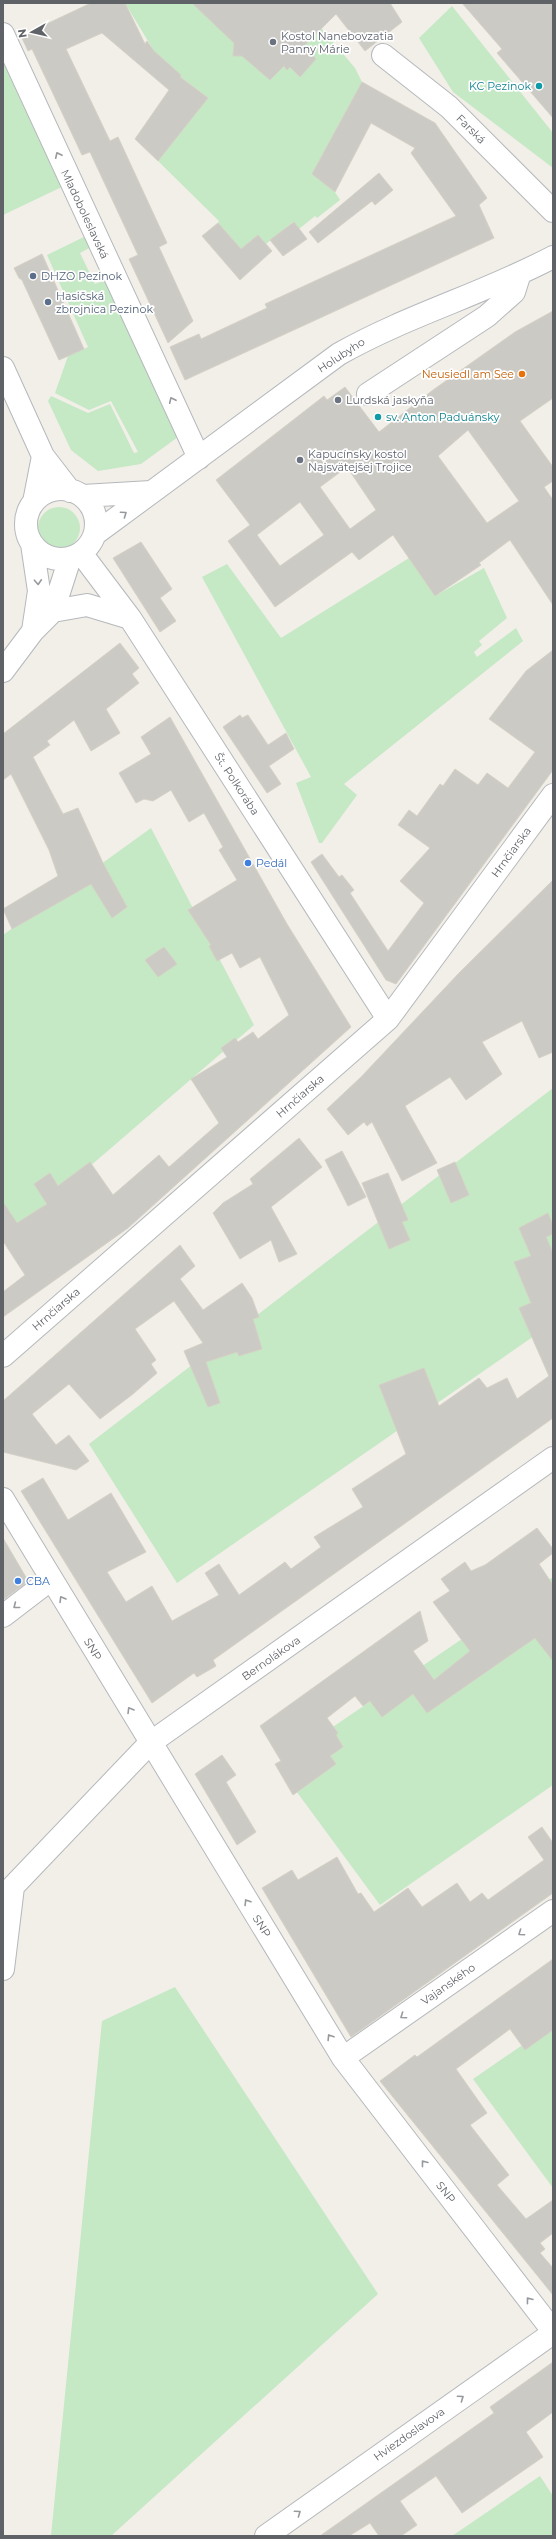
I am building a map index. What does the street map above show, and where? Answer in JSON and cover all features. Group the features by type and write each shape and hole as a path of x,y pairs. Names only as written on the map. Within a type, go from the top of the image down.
{"street":[{"name":"Mladoboleslavská","path":"3,34 199,458"},
{"name":"Farská","path":"383,54 449,107 553,211"},
{"name":"Holubyho","path":"95,534 339,354 391,326 520,273 553,257"},
{"path":"368,394 487,316 514,292 520,273"},
{"path":"3,368 43,456 76,494 93,510 96,526 95,534 90,545 76,556 62,560 49,557 32,544"},
{"path":"33,632 39,591 32,544 26,525 30,509 34,502 43,456"},
{"path":"34,502 47,492 63,489 76,494 151,492"},
{"path":"3,671 33,632 53,610 76,556"},
{"name":"Št. Polkorába","path":"76,556 130,618 388,1019"},
{"path":"53,610 87,605 130,618"},
{"name":"Hrnčiarska","path":"3,1356 388,1019 553,795"},
{"name":"Bernolákova","path":"8,1892 150,1743 553,1458"},
{"name":"SNP","path":"3,1499 50,1580 343,2058 553,2332"},
{"path":"3,1616 50,1580"},
{"path":"3,1969 8,1892"},
{"name":"Vajanského","path":"343,2058 553,1911"},
{"name":"Hviezdoslavova","path":"266,2536 553,2332"}],"green space":[{"path":"125,3 300,3 355,68 362,82 313,173 335,192 340,200 317,218 315,216 299,229 293,222 266,244 258,235 241,249 218,223 219,221 158,161 208,98 180,77 181,75 154,51"},
{"path":"452,6 553,133 553,168 453,92 419,38"},
{"path":"3,53 68,184 3,215"},
{"path":"88,235 93,246 80,253 95,284 108,279 182,434 141,464 98,471 71,450 48,401 51,396 88,413 110,404 134,453 138,452 111,401 89,410 55,393 68,356 88,347 47,255"},
{"path":"55,507 63,507 71,510 77,516 80,528 77,540 71,546 63,549 55,549 47,546 41,540 38,532 38,524 41,516 47,510"},
{"path":"409,558 435,596 484,568 507,618 479,641 482,645 474,652 477,657 516,628 523,641 344,784 357,795 322,843 319,843 296,783 311,777 202,577 227,564 281,638"},
{"path":"151,828 254,1025 3,1241 3,935"},
{"path":"553,1088 553,1323 177,1583 89,1444"},
{"path":"553,1577 553,1785 380,1905 277,1765"},
{"path":"175,1987 378,2294 111,2536 51,2536 102,2021"},
{"path":"553,2024 553,2188 473,2079"},
{"path":"540,2476 553,2496 553,2536 452,2536"}],"building":[{"path":"91,3 125,3 145,44 147,41 154,51 181,75 180,77 208,98 158,161 135,139 169,90 102,33 66,49 110,141 118,137 167,243 159,247 193,321 168,343 129,259 138,255 90,152 82,155 32,49 28,51 21,36"},
{"name":"Kostol Nanebovzatia Panny Márie","path":"192,3 390,3 402,22 365,51 336,14 303,47 316,59 300,77 290,67 287,70 284,66 270,80 242,56 233,56 234,43"},
{"name":"KC Pezinok","path":"462,3 553,3 553,118 497,53 502,49"},
{"path":"362,82 435,123 487,198 479,205 494,238 185,380 170,347 199,334 201,339 267,308 265,304 456,216 411,153 415,148 371,123 335,192 312,174"},
{"path":"379,173 393,190 375,205 372,201 318,243 309,232"},
{"path":"294,222 307,239 283,256 270,240"},
{"path":"218,223 241,249 258,235 272,251 240,280 202,236"},
{"name":"Hasičská zbrojnica Pezinok","path":"42,254 84,349 59,360 22,280 19,278 14,268"},
{"path":"553,311 553,398 520,421 553,467 553,481 544,487 553,500 553,605 510,540 479,563 481,565 435,596 393,535 359,560 352,552 275,607 228,541 250,525 216,480 324,396 327,400 345,387 379,432 433,390 515,332","holes":["468,430 519,501 487,523 438,456","347,467 376,510 350,529 320,487","300,502 324,535 280,566 257,535"]},
{"path":"141,542 172,589 160,598 176,621 160,632 113,558"},
{"path":"120,643 139,668 132,674 139,683 106,709 120,733 91,751 74,720 47,741 50,745 33,757 63,814 78,808 103,863 127,907 112,918 91,884 12,929 3,909 58,876 49,850 11,774 3,780 3,734"},
{"path":"553,650 553,770 396,984 386,980 311,862 322,854 339,877 342,875 354,890 350,893 388,951 424,903 400,881 430,848 398,825 409,810 417,816 440,784 443,786 455,769 478,785 487,773 508,788 535,752 489,719 526,671"},
{"path":"240,715 242,718 248,715 268,745 286,733 294,749 269,766 281,784 267,793 223,727"},
{"path":"170,717 287,924 351,1027 128,1228 3,1317 3,1292 25,1275 3,1241 3,1202 17,1223 47,1204 34,1184 50,1173 58,1186 90,1162 113,1195 159,1155 169,1167 219,1123 191,1079 227,1057 221,1048 235,1038 238,1042 253,1032 258,1039 289,1015 260,957 240,968 232,953 217,961 209,946 211,945 188,910 237,880 219,850 223,847 204,813 189,822 171,790 153,801 144,799 136,803 119,773 151,754 141,737"},
{"path":"553,880 553,1052 539,1058 522,1021 482,1042 502,1074 466,1100 450,1077 405,1106 437,1163 402,1181 372,1122 367,1126 364,1122 348,1135 327,1109 361,1077 459,973"},
{"path":"164,947 177,964 158,977 145,960"},
{"path":"299,1138 322,1167 271,1207 297,1254 279,1262 271,1240 240,1259 213,1213 223,1203 253,1184 250,1179"},
{"path":"342,1151 366,1197 348,1206 325,1160"},
{"path":"455,1162 469,1195 451,1203 437,1170"},
{"path":"388,1173 408,1220 402,1222 410,1240 389,1249 362,1183"},
{"path":"548,1213 553,1225 553,1234 546,1237 553,1253 553,1418 213,1660 216,1666 197,1677 194,1673 152,1703 21,1491 43,1478 68,1520 111,1493 146,1552 107,1572 126,1602 152,1586 172,1621 219,1595 205,1573 219,1564 239,1595 285,1562 291,1569 321,1547 314,1537 363,1507 352,1489 406,1454 379,1385 424,1368 439,1406 479,1378 487,1388 507,1378 517,1399 549,1376 519,1308 531,1303 514,1262 531,1256 519,1228"},
{"path":"180,1245 195,1266 180,1279 203,1310 242,1283 252,1298 259,1317 253,1319 262,1349 239,1356 237,1352 206,1362 220,1403 208,1407 184,1351 203,1343 174,1301 135,1329 156,1360 151,1364 157,1373 133,1394 100,1419 69,1384 32,1414 56,1445 69,1435 89,1461 76,1470 3,1452 3,1401"},
{"path":"537,1528 553,1549 553,1553 539,1564 553,1585 553,1661 535,1638 427,1713 413,1694 382,1717 370,1701 363,1706 355,1696 327,1718 338,1733 336,1735 343,1747 330,1756 336,1764 293,1795 275,1764 281,1761 260,1726 420,1611 428,1641 413,1651 434,1680 470,1651 433,1602 450,1591 441,1579 465,1562 471,1571 485,1565"},
{"path":"3,1538 27,1579 27,1582 3,1600"},
{"path":"222,1755 236,1775 226,1782 256,1832 237,1845 195,1774"},
{"path":"542,1827 553,1843 553,1893 351,2037 262,1888 292,1870 298,1880 337,1857 358,1894 361,1893 374,1912 408,1888 422,1907 457,1883 470,1902 482,1893 488,1900 544,1860 528,1837"},
{"path":"553,1959 553,2030 525,2050 510,2029 456,2069 487,2113 470,2125 509,2175 497,2185 526,2219 553,2200 553,2233 540,2243 545,2249 540,2253 553,2268 553,2295 380,2081 415,2055 417,2057"},
{"path":"553,2362 553,2412 526,2432 543,2457 462,2513 436,2476 400,2501 417,2525 401,2536 379,2536 370,2523 349,2536 320,2536 494,2413 490,2407"}],"place":[{"name":"Kostol Nanebovzatia Panny Márie","path":"273,42"},
{"name":"KC Pezinok","path":"539,86"},
{"name":"DHZO Pezinok","path":"33,276"},
{"name":"Hasičská zbrojnica Pezinok","path":"48,302"},
{"name":"Neusiedl am See","path":"522,374"},
{"name":"Lurdská jaskyňa","path":"338,400"},
{"name":"sv. Anton Paduánsky","path":"378,417"},
{"name":"Kapucínsky kostol Najsvätejšej Trojice","path":"300,460"},
{"name":"Pedál","path":"248,863"},
{"name":"CBA","path":"18,1581"}]}
